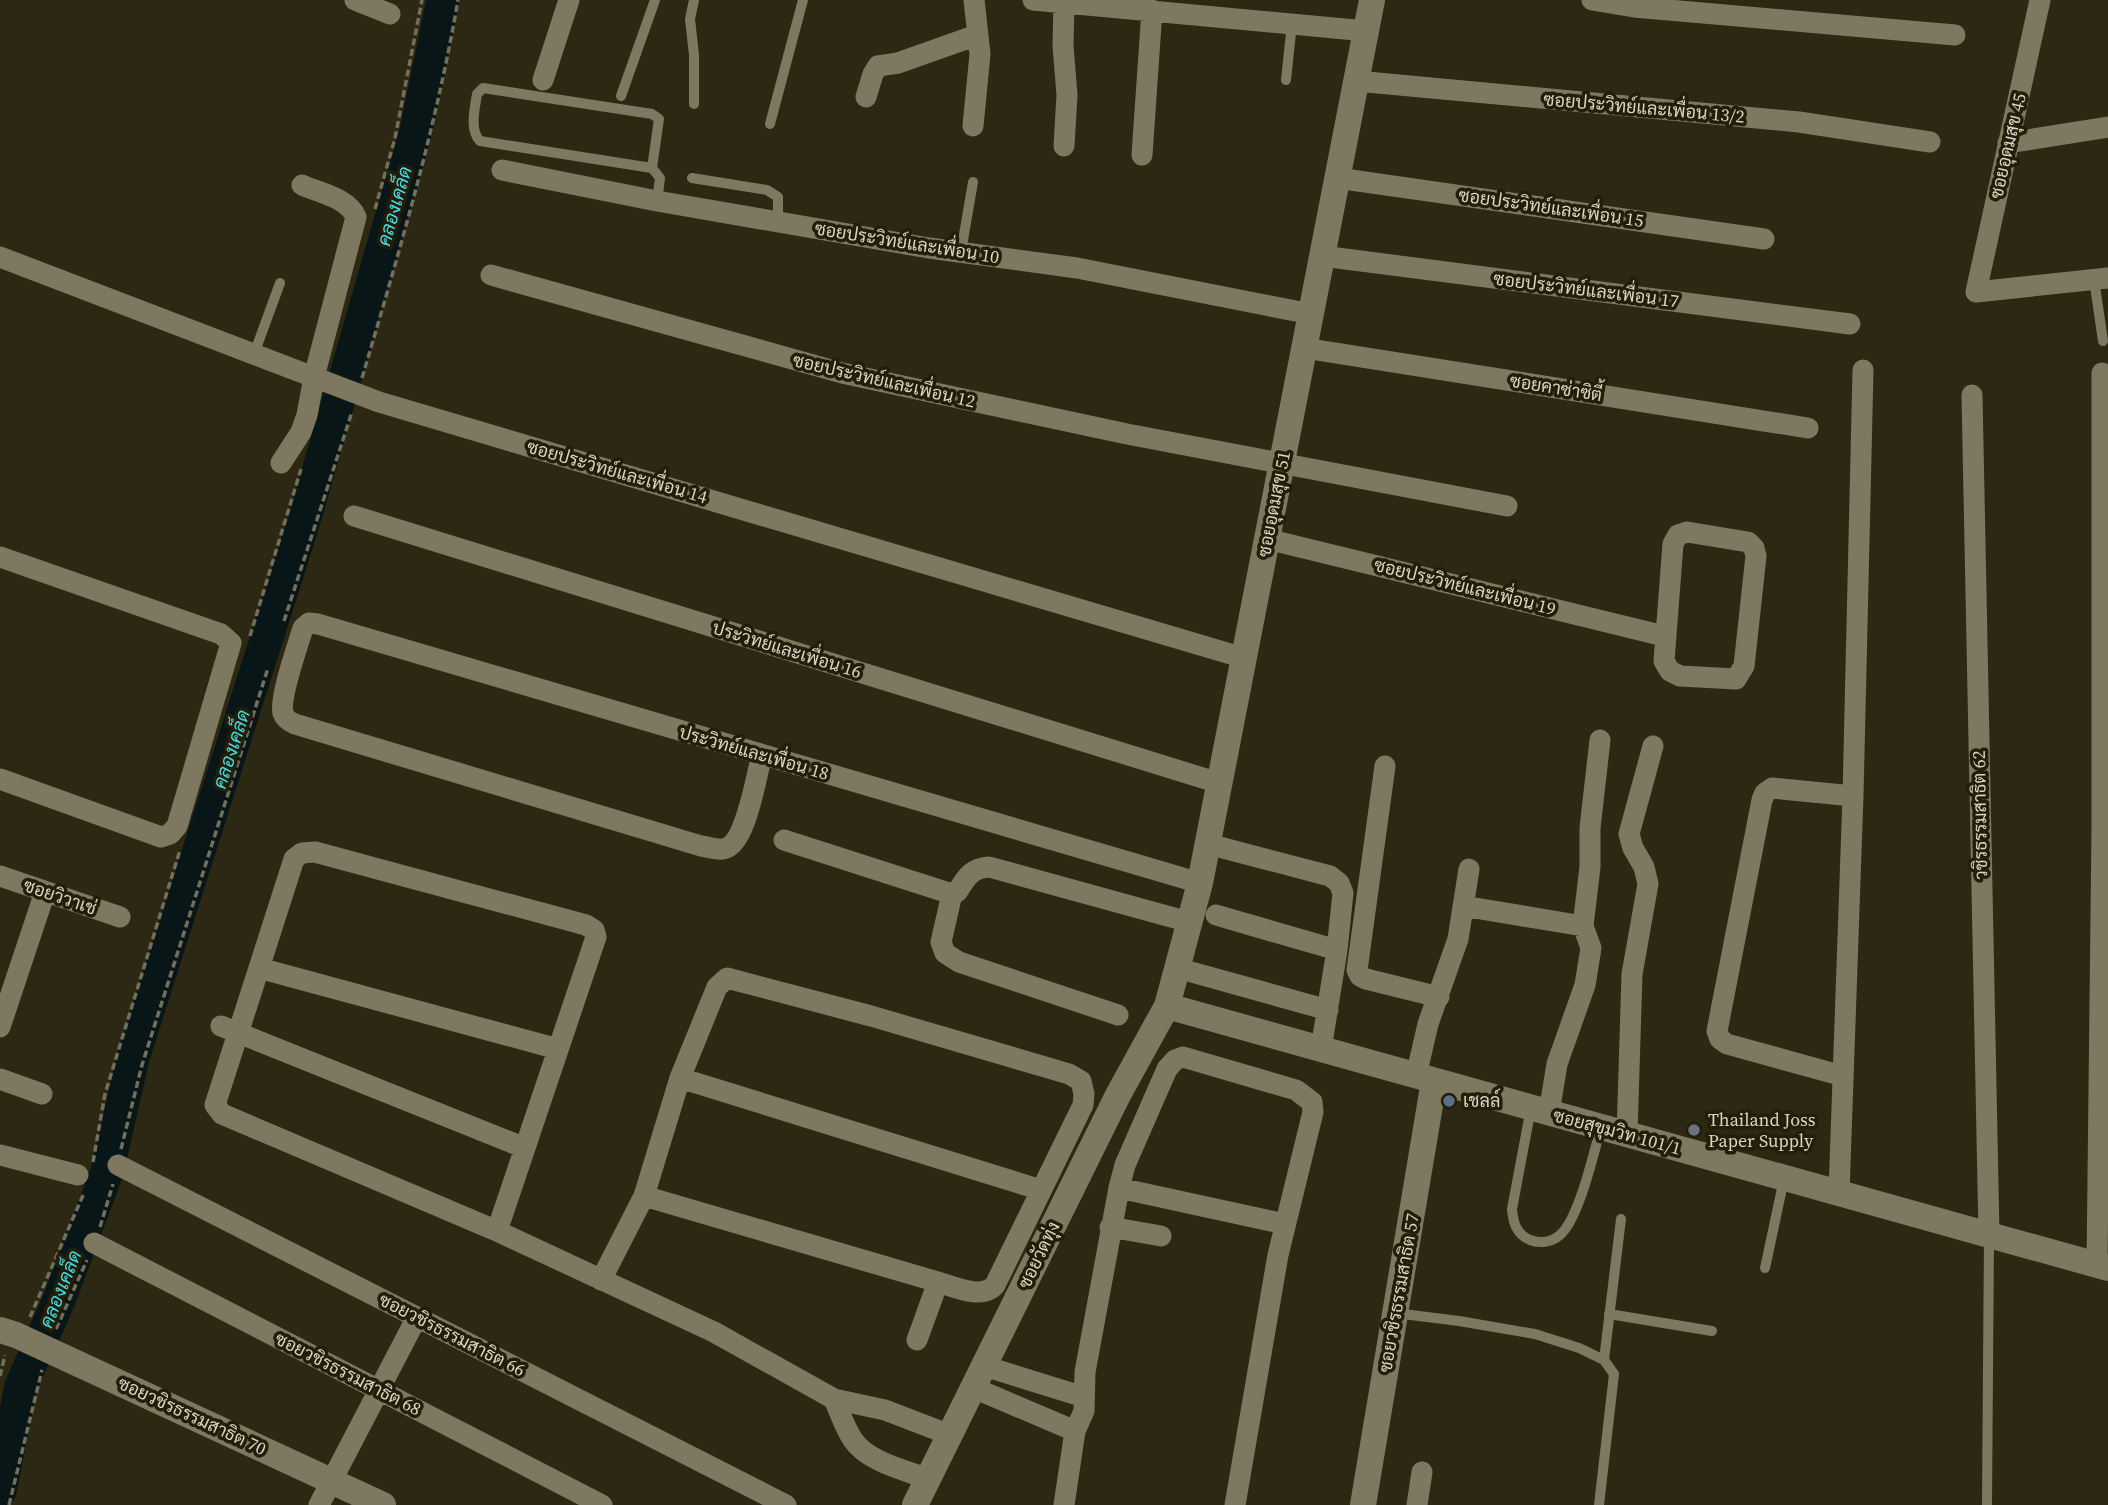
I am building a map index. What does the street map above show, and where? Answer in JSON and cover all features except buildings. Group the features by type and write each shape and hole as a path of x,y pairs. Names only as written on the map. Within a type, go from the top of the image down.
{"street":[{"path":"355,0 390,14"},
{"path":"543,80 569,0"},
{"path":"973,126 980,54 974,0"},
{"path":"1033,0 1366,32"},
{"name":"ซอยอุดมสุข 51","path":"1167,1006 1208,844 1372,0"},
{"path":"1592,0 1634,7 1955,35"},
{"name":"ซอยอุดมสุข 45","path":"2040,0 1976,292 2101,279"},
{"path":"1064,146 1067,95 1063,46 1065,3"},
{"path":"1142,155 1152,10"},
{"path":"866,97 878,66 898,63 977,35"},
{"name":"ซอยประวิทย์และเพื่อน 13/2","path":"1356,81 1799,122 1930,142"},
{"path":"2008,144 2108,127"},
{"name":"ซอยประวิทย์และเพื่อน 10","path":"502,170 778,222 1077,268 1311,314"},
{"name":"ซอยประวิทย์และเพื่อน 15","path":"1337,178 1764,239"},
{"path":"281,463 301,432 307,415 356,216 353,208 344,203 302,186"},
{"name":"ซอยประวิทย์และเพื่อน 17","path":"1322,256 1850,324"},
{"name":"ซอยประวิทย์และเพื่อน 14","path":"0,257 379,402 1244,658"},
{"name":"ซอยประวิทย์และเพื่อน 12","path":"491,275 842,373 1127,435 1507,506"},
{"name":"ซอยคาซ่าซิตี้","path":"1304,348 1808,428"},
{"path":"1839,1193 1853,796 1863,370"},
{"path":"2102,373 2102,1266"},
{"name":"วชิรธรรมสาธิต 62","path":"1972,395 1989,1235"},
{"name":"ประวิทย์และเพื่อน 16","path":"354,516 1219,783"},
{"path":"1687,532 1748,541 1756,556 1744,666 1739,676 1731,680 1675,674 1666,666 1664,660 1664,636 1673,544 1678,535 1687,532"},
{"name":"ซอยประวิทย์และเพื่อน 19","path":"1267,539 1664,636"},
{"path":"0,557 221,634 231,643 177,826 170,835 161,836 0,779"},
{"name":"ประวิทย์และเพื่อน 18","path":"762,755 742,834 732,846 723,850 701,846 287,720 282,711 303,628 309,623 762,755 1200,883"},
{"path":"1540,1110 1585,985 1591,948 1583,926 1600,740"},
{"path":"1627,1135 1632,974 1648,884 1644,867 1633,848 1629,834 1653,746"},
{"path":"1385,766 1357,970 1360,976 1366,979 1439,997"},
{"path":"1843,1076 1727,1044 1720,1039 1717,1031 1765,793 1772,788 1853,796"},
{"path":"784,840 952,894 957,892 968,874 978,867 989,867 1189,922"},
{"path":"1208,844 1330,876 1339,883 1343,893 1337,950 1321,1049"},
{"path":"497,1231 596,937 594,930 586,925 315,852 302,853 294,859 259,968 230,1029 215,1105 222,1114 497,1231 714,1332 834,1399 885,1410 950,1435"},
{"path":"1425,1078 1428,1024 1458,939 1469,869"},
{"name":"ซอยวิวาเช่","path":"0,877 120,917"},
{"path":"0,1027 46,892"},
{"path":"952,894 941,942 945,953 959,962 1118,1015"},
{"path":"1463,906 1583,926"},
{"path":"1216,915 1337,950"},
{"path":"259,968 558,1049"},
{"path":"1177,968 1328,1010"},
{"path":"601,1280 644,1196 680,1078 717,987 727,978 871,1016 1069,1074 1081,1081 1083,1105 993,1289 980,1293 644,1196"},
{"name":"ซอยสุขุมวิท 101/1","path":"1167,1006 2102,1266"},
{"name":"ซอยวัดทุ่ง","path":"915,1505 1118,1095 1167,1006"},
{"path":"230,1029 525,1148"},
{"path":"1064,1505 1075,1432 1084,1411 1085,1371 1110,1227 1125,1165 1167,1069 1175,1060 1183,1057 1296,1090 1312,1102 1313,1112 1285,1224 1235,1505"},
{"path":"680,1078 1041,1190"},
{"name":"ซอยวชิรธรรมสาธิต 57","path":"1363,1505 1395,1314 1425,1078"},
{"path":"0,1079 42,1094"},
{"path":"0,1155 78,1175"},
{"name":"ซอยวชิรธรรมสาธิต 66","path":"118,1165 786,1505"},
{"path":"1119,1188 1285,1224"},
{"path":"1110,1227 1161,1236"},
{"name":"ซอยวชิรธรรมสาธิต 68","path":"94,1243 602,1505"},
{"path":"917,1340 938,1282"},
{"path":"319,1505 417,1317"},
{"name":"ซอยวชิรธรรมสาธิต 70","path":"8,1333 383,1505"},
{"path":"979,1377 1084,1397"},
{"path":"979,1377 1075,1432"},
{"path":"834,1399 855,1443 865,1452 928,1479"},
{"path":"1417,1505 1422,1472"}],"lane":[{"path":"621,96 656,0"},
{"path":"694,0 690,19 694,55 694,104"},
{"path":"770,124 803,0"},
{"path":"1286,80 1292,23"},
{"path":"652,168 659,119 652,114 483,88 477,94 474,128 475,136 480,141 652,168 660,178 657,201"},
{"path":"692,177 767,190 778,197 778,222"},
{"path":"961,252 973,182"},
{"path":"2101,279 2103,341"},
{"path":"254,354 280,283"},
{"path":"1540,1110 1512,1209 1513,1223 1520,1234 1530,1240 1546,1242 1560,1235 1569,1225 1601,1127"},
{"path":"1765,1268 1784,1178"},
{"path":"1604,1360 1622,1219"},
{"path":"1987,1505 1989,1235"},
{"path":"1395,1314 1459,1321 1535,1334 1579,1348 1604,1360 1614,1374 1599,1505"},
{"path":"1609,1314 1712,1331"}],"path":[{"path":"361,383 404,236 440,94 458,0"},
{"path":"283,622 353,410"},
{"path":"9,1505 46,1351 109,1203 142,1065 270,662"}],"waterway":[{"name":"คลองเคล็ด","path":"0,1491 21,1386 59,1300 107,1172 133,1058 304,521 416,131 443,0"}],"place":[{"name":"เชลล์","path":"1449,1101"},
{"name":"Thailand Joss Paper Supply","path":"1694,1130"}]}
